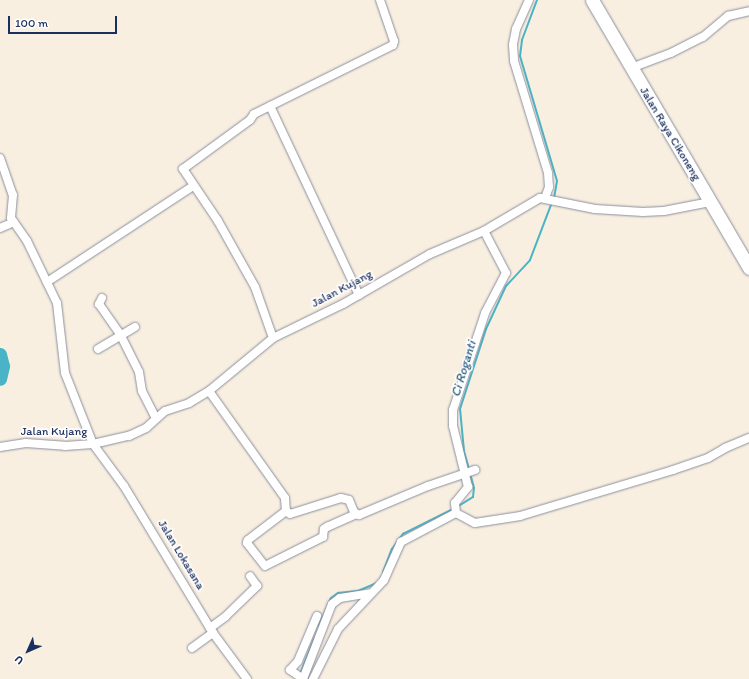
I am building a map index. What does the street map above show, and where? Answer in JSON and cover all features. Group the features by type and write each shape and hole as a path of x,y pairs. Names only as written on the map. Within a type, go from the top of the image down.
{"highway":[{"name":"Jalan Raya Cikoneng","path":"592,0 749,268"}],"street":[{"path":"273,338 255,287 218,221 182,170 184,167 250,120 254,114 393,45 394,41 380,0"},
{"path":"529,0 516,29 513,45 514,60 548,173 549,187 545,198 595,209 644,212 664,211 710,202"},
{"path":"632,68 671,53 703,37 728,16 749,11"},
{"path":"270,106 359,295"},
{"path":"0,158 4,182 13,195 10,215 14,222 0,228"},
{"path":"47,282 193,186"},
{"name":"Jalan Kujang","path":"0,447 26,442 65,446 93,444 129,436 146,428 156,418 172,407 189,403 209,391 273,338 359,295 430,254 484,231 537,199 545,198"},
{"name":"Jalan Lokasana","path":"14,222 47,282 59,310 65,373 93,444 124,486 212,630 246,679"},
{"path":"313,679 338,629 386,577 404,540 456,510 468,487 469,472 453,426 453,410 485,313 506,273 484,231"},
{"path":"102,298 99,304 120,336 139,372 139,382 142,391 156,418"},
{"path":"98,348 135,327"},
{"path":"209,391 285,498 286,511"},
{"path":"456,510 475,523 520,516 673,470 708,458 724,448 749,438"},
{"path":"286,511 248,540 247,543 265,566 323,537 324,529 327,527 356,514 363,514 428,486 469,472"},
{"path":"286,511 295,514 341,498 349,500 356,514"},
{"path":"192,648 225,618 241,599 257,586 250,576"},
{"path":"320,621 301,678 290,670 298,661 320,621 332,604 336,600 371,593"}],"waterway":[{"name":"Ci Roganti","path":"537,0 522,40 520,56 557,181 554,198"},
{"name":"Ci Roganti","path":"469,469 464,451 460,409 486,329 506,286 530,260 552,202"},
{"path":"0,354 3,366 0,379"},
{"name":"Ci Roganti","path":"457,507 473,497 474,488 470,473"},
{"name":"Ci Roganti","path":"383,572 392,549 403,534 453,509"},
{"name":"Ci Roganti","path":"319,626 331,598 338,593 358,591 377,583"},
{"name":"Ci Roganti","path":"300,674 314,639"}]}
